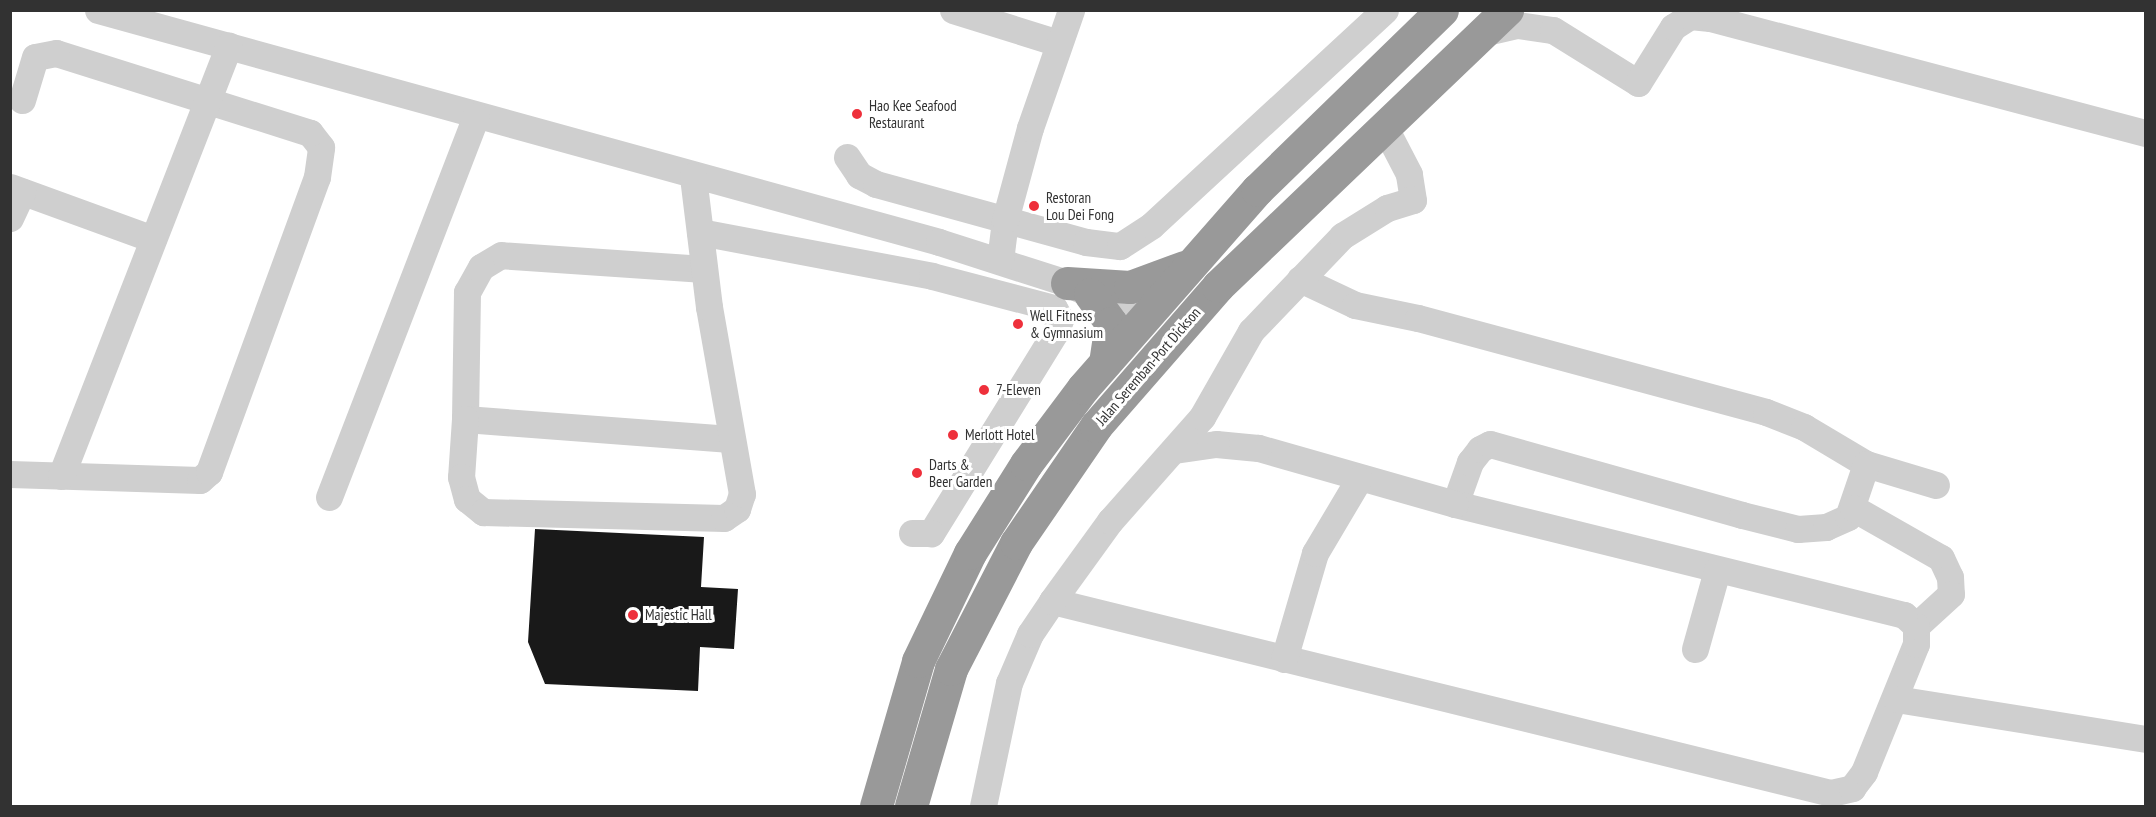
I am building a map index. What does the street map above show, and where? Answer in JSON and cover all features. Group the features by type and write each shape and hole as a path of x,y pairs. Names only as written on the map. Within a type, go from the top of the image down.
{"highway":[{"path":"876,807 918,661 970,553 1026,464 1105,363 1257,190 1442,10"},
{"name":"Jalan Seremban-Port Dickson","path":"911,807 951,669 1016,543 1096,426 1148,363 1310,195 1496,21"},
{"path":"1142,320 1155,321 1171,314 1278,211 1310,195"},
{"path":"1078,289 1130,287 1190,264"},
{"path":"1078,289 1111,323 1105,363"}],"street":[{"path":"98,10 939,242 1078,289 1142,320"},
{"path":"953,10 1058,43"},
{"path":"1000,261 1005,220 1058,43 1071,10"},
{"path":"848,157 859,175 876,184 1103,246 1120,246 1136,239 1384,11"},
{"path":"1496,21 1516,25 1550,20 1638,83 1673,27 1690,16 1710,18 2145,133"},
{"path":"61,476 229,46"},
{"path":"10,474 200,480 209,472 317,177 321,147 310,133 207,100 41,52 35,57 22,100"},
{"path":"329,497 476,116"},
{"path":"982,807 1009,683 1052,601 1110,521 1202,417 1251,331 1342,236 1387,208 1413,200 1409,174 1384,126"},
{"path":"693,176 704,269 730,439 742,494 736,509 723,518 483,512 468,499 461,477 465,419 467,292 481,267 501,255 704,269"},
{"path":"10,218 16,189 153,238"},
{"path":"700,232 932,276 1035,299 1054,308 1060,319 931,534 912,533"},
{"path":"932,276 939,242"},
{"path":"1300,279 1355,305 1418,318 1766,412 1804,427 1866,464 1936,485"},
{"path":"465,419 730,439"},
{"path":"1174,450 1216,444 1258,448 1359,479 1455,504 1904,615 1917,626"},
{"path":"1455,504 1470,462 1480,448 1490,444 1798,529 1826,527 1848,517 1866,464"},
{"path":"1284,659 1315,553 1359,479"},
{"path":"1052,601 1831,793 1852,788 1864,772 1917,644 1917,626 1951,594 1950,577 1941,558 1852,508"},
{"path":"1695,649 1717,570"},
{"path":"1896,699 2145,739"}],"building":[{"name":"Majestic Hall","path":"535,529 704,537 701,587 738,589 734,649 700,647 698,691 545,684 528,642"}],"place":[{"name":"Hao Kee Seafood Restaurant","path":"857,114"},
{"name":"Restoran Lou Dei Fong","path":"1034,206"},
{"name":"Well Fitness & Gymnasium","path":"1018,324"},
{"name":"7-Eleven","path":"984,390"},
{"name":"Merlott Hotel","path":"953,435"},
{"name":"Darts & Beer Garden","path":"917,473"},
{"name":"Majestic Hall","path":"633,615"}]}
